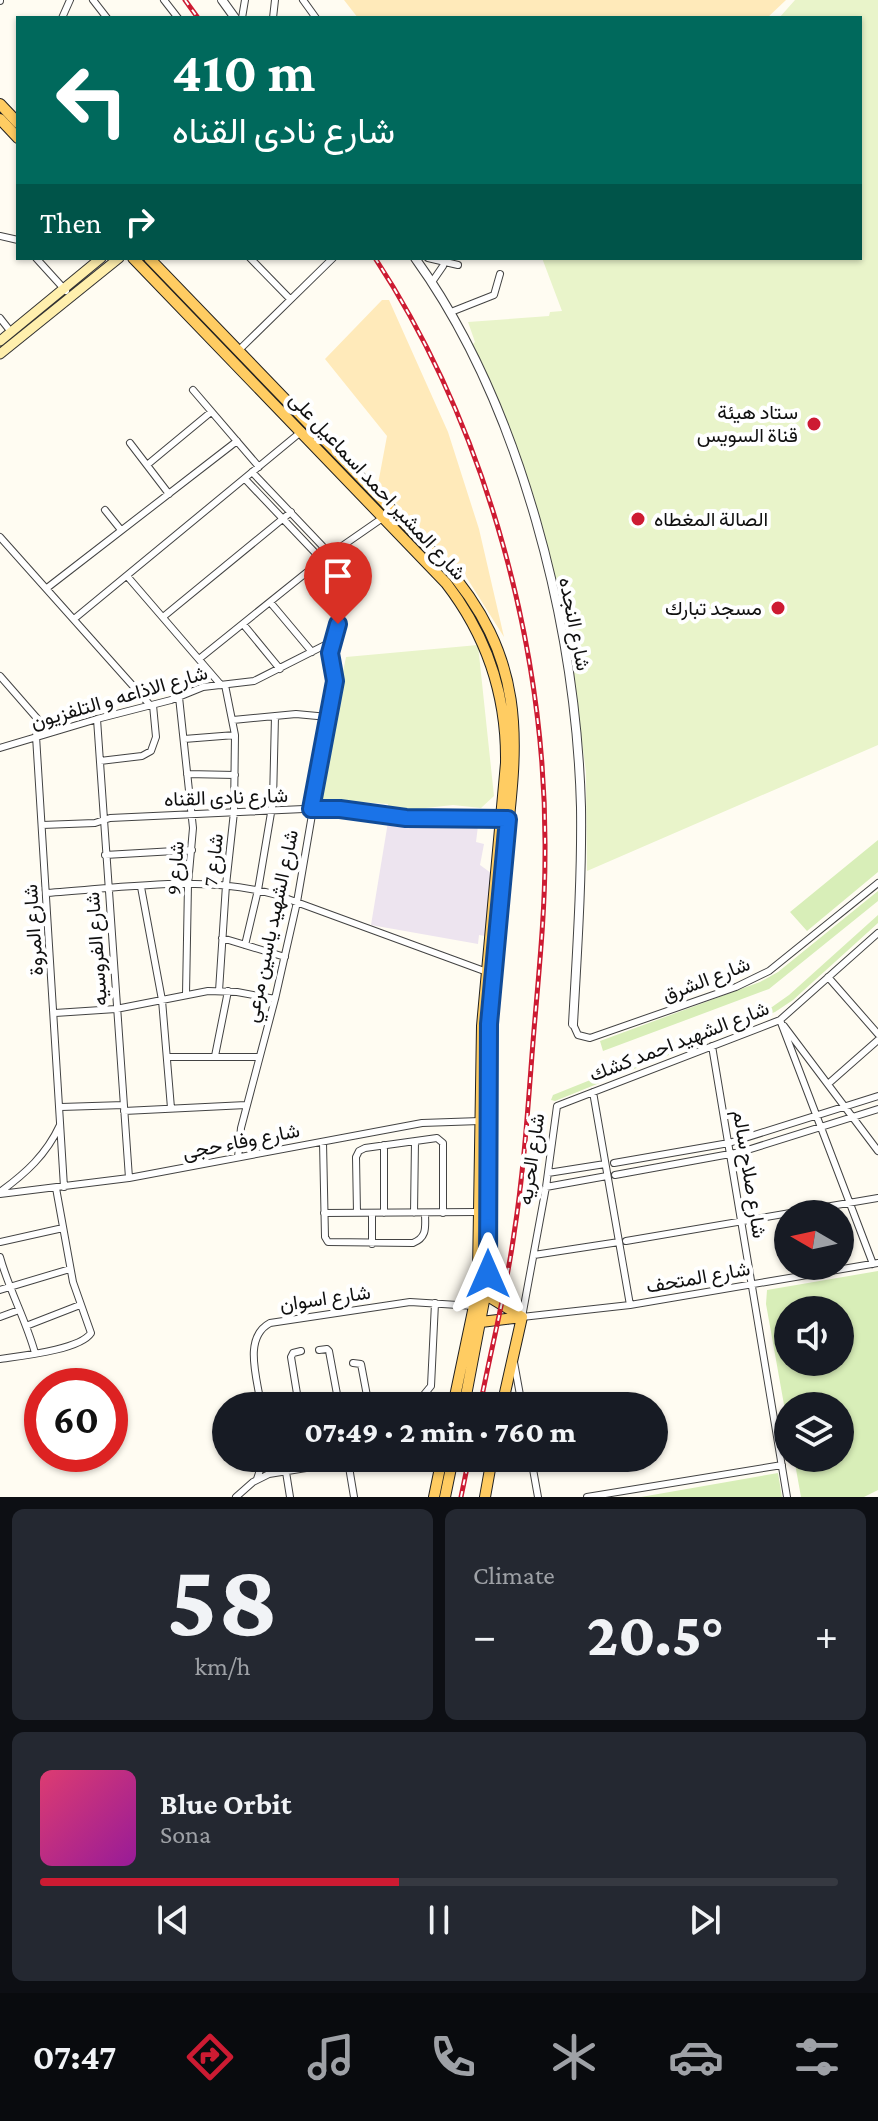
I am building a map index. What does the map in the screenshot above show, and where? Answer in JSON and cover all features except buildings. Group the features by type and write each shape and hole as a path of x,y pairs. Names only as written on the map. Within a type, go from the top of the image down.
{"main road":[{"path":"0,104 16,117"},
{"path":"0,119 16,136"},
{"path":"68,292 99,260"},
{"path":"0,354 6,339 116,260"},
{"name":"شارع المشير احمد اسماعيل على","path":"135,260 238,351 442,562 461,594"},
{"name":"شارع المشير احمد اسماعيل على","path":"151,260 302,431 482,617 496,648 511,697 516,747 504,819 485,1042"},
{"name":"شارع المشير احمد اسماعيل على","path":"467,1392 486,1295 485,1042 487,972 493,931"},
{"name":"شارع المشير احمد اسماعيل على","path":"456,1392 478,1273 477,1212 484,1122"},
{"path":"486,1295 522,1317"},
{"path":"481,1322 522,1317"},
{"name":"شارع الحريه","path":"505,1392 522,1317"},
{"path":"434,1497 439,1472"},
{"path":"445,1497 450,1472"},
{"path":"485,1497 490,1472"}],"street":[{"path":"93,0 105,16"},
{"path":"164,0 176,16"},
{"path":"38,260 68,292"},
{"path":"252,260 290,299"},
{"path":"238,351 331,260"},
{"name":"شارع النجده","path":"416,260 451,312 493,400 522,480 546,562 576,730 581,806 573,1024"},
{"path":"432,282 444,260 458,265"},
{"path":"451,312 494,295 500,274"},
{"path":"0,318 6,339"},
{"path":"193,390 259,467"},
{"path":"147,465 211,412"},
{"path":"74,619 302,431"},
{"path":"47,588 237,441"},
{"path":"130,443 169,494"},
{"path":"252,472 330,554"},
{"path":"245,479 322,560"},
{"path":"105,510 121,530"},
{"path":"163,617 291,512"},
{"path":"199,659 311,568 384,517"},
{"path":"0,537 152,705 156,737 151,751 142,756 100,761"},
{"name":"شارع الشهيد ياسين مرعي","path":"238,1157 246,1105 297,902 335,681 330,657 339,618 337,600 311,568"},
{"path":"127,576 223,685"},
{"path":"270,602 312,652"},
{"path":"243,624 280,669"},
{"name":"شارع الاذاعه و التلفزيون","path":"0,748 179,697 203,687 254,681 333,641"},
{"path":"0,676 49,732"},
{"name":"شارع 7","path":"219,991 235,775 233,720 223,685"},
{"name":"شارع 9","path":"179,697 192,814 186,994"},
{"path":"233,720 304,714 328,717"},
{"path":"245,945 272,811 275,716"},
{"name":"شارع الفروسيه","path":"97,719 129,1178"},
{"path":"184,739 235,735"},
{"name":"شارع المروة","path":"36,736 64,1187"},
{"path":"187,774 235,775"},
{"name":"شارع نادى القناه","path":"42,825 110,818 311,809 340,809 406,818 504,819"},
{"path":"105,855 192,850"},
{"name":"شارع الشرق","path":"573,1024 578,1035 590,1038 754,979 799,949 878,883"},
{"path":"47,893 188,884 258,890 487,972"},
{"path":"141,887 162,1000 171,1108"},
{"path":"875,935 878,944"},
{"name":"شارع الشهيد احمد كشك","path":"557,1106 780,1020 875,935"},
{"path":"222,938 285,957"},
{"path":"828,977 878,1037 828,1084"},
{"path":"55,1013 116,1009 186,994 219,991 275,999"},
{"path":"215,1056 228,991"},
{"path":"780,1020 878,1151"},
{"path":"780,1020 848,1200"},
{"name":"شارع صلاح سالم","path":"712,1046 774,1417"},
{"path":"168,1057 259,1057"},
{"path":"593,1092 605,1164 611,1176 630,1305"},
{"path":"614,1163 729,1143 878,1096"},
{"path":"61,1107 246,1105"},
{"name":"شارع الحريه","path":"522,1317 546,1187 557,1106"},
{"path":"546,1187 730,1155 878,1109"},
{"name":"شارع وفاء حجى","path":"0,1193 129,1178 433,1121 484,1122"},
{"path":"0,1193 36,1163 61,1122"},
{"path":"357,1213 357,1155 362,1148 437,1138 442,1141 443,1213"},
{"path":"414,1213 415,1141"},
{"path":"323,1142 325,1237 328,1242 410,1244 419,1241 425,1232 425,1213"},
{"path":"384,1145 384,1213"},
{"path":"668,1155 669,1166"},
{"path":"548,1173 605,1164"},
{"path":"0,1359 86,1339 91,1333 70,1269 56,1188"},
{"path":"854,1203 878,1198"},
{"path":"324,1213 477,1212"},
{"path":"372,1213 372,1244"},
{"path":"534,1255 774,1216"},
{"path":"854,1216 875,1264"},
{"path":"0,1242 63,1228"},
{"path":"0,1257 35,1353"},
{"name":"شارع المتحف","path":"522,1317 630,1305 875,1264"},
{"path":"0,1290 70,1269"},
{"name":"شارع اسوان","path":"259,1392 254,1346 257,1334 276,1321 404,1303 474,1306"},
{"path":"426,1392 431,1386 435,1303"},
{"path":"26,1326 80,1305"},
{"path":"0,1317 19,1310"},
{"path":"319,1350 329,1351 334,1392"},
{"path":"297,1392 291,1355 301,1351"},
{"path":"512,1354 519,1392"},
{"path":"353,1363 361,1363 366,1392"},
{"path":"587,1497 774,1466"},
{"path":"257,1479 259,1472"},
{"path":"236,1497 257,1479 286,1472 290,1497"},
{"path":"350,1472 354,1497"},
{"path":"534,1472 538,1497"},
{"name":"شارع صلاح سالم","path":"783,1472 787,1497"}],"shaded area":[{"path":"388,822 478,826 476,842 484,844 480,865 491,873 485,936 479,935 478,944 371,925"}],"green space":[{"path":"795,0 878,0 878,745 587,871 586,772 568,627 527,478 473,344 468,322 549,316 550,312 562,311 543,260 862,260 862,16 781,16"},
{"path":"478,645 494,796 481,808 453,805 389,812 388,804 317,799 346,657"},
{"path":"878,840 878,872 807,931 790,912"},
{"path":"878,891 878,901 769,989 603,1051 600,1041 760,982 778,972"},
{"path":"878,915 878,923 793,1000 775,1012 551,1100 553,1095 772,1007"},
{"path":"878,1271 878,1490 864,1497 801,1497 797,1472 854,1472 854,1392 782,1392 779,1376 854,1376 854,1296 774,1296 774,1349 766,1304 767,1290 825,1280 854,1280 854,1275"},
{"path":"778,1473 782,1497 641,1497"}],"sand":[{"path":"344,0 786,0 769,16 356,16"},
{"path":"382,300 389,300 448,432 479,529 504,637 465,575 378,484 387,436 325,359"}],"railway":[{"path":"185,0 197,16"},
{"path":"376,260 415,324 479,468 503,544 522,622 535,700 543,778 544,902 523,1162 511,1256 483,1392"},
{"path":"461,1497 466,1472"}],"place":[{"name":"ستاد هيئة قناة السويس","path":"814,424"},
{"name":"الصالة المغطاه","path":"638,519"},
{"name":"مسجد تبارك","path":"778,608"}],"route":[{"path":"338,624 330,653 335,681 311,809 354,810 406,818 508,819 489,1024 488,1274"}]}
